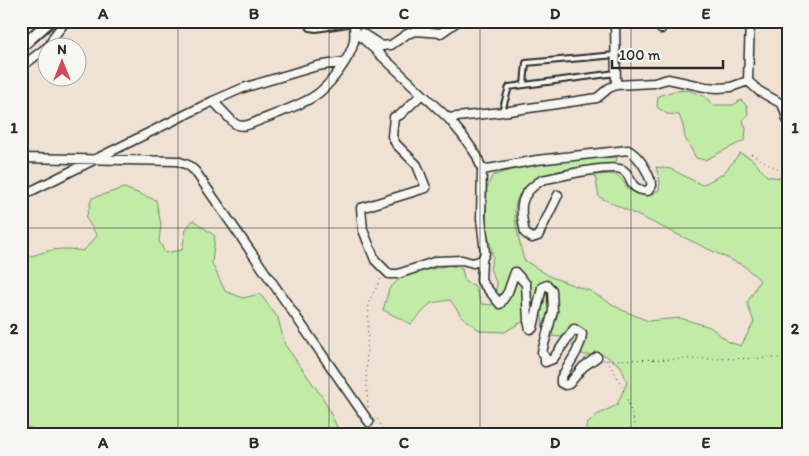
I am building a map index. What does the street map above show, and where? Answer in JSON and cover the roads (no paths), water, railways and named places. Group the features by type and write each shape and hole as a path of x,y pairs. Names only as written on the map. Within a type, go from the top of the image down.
{"street":[{"path":"21,47 50,21"},
{"path":"21,66 50,45 54,36 66,21"},
{"path":"355,27 382,46 391,46 407,34 416,31 441,33 458,21"},
{"path":"548,24 569,21"},
{"path":"615,21 616,86"},
{"path":"750,21 748,81 759,91 782,104 787,120"},
{"path":"213,101 234,123 238,126 243,126 268,118 313,97 344,62 354,41 355,27"},
{"path":"355,27 448,118 477,156 482,170 481,218 486,253 482,260 481,281 500,304 508,292 515,272 526,284 530,329 533,328 542,287 547,285 552,290 553,311 542,352 545,362 553,359 574,330 582,334 581,341 561,378 561,383 569,384 583,366 594,359"},
{"path":"21,196 243,88 317,66 344,62"},
{"path":"448,118 597,98 609,88 616,86 654,83 668,79 718,88 731,87 748,81"},
{"path":"422,94 400,115 394,118 392,136 396,144 417,165 426,188 361,208 363,230 375,260 388,274 398,274 437,261 462,260 473,263 482,260"},
{"path":"482,170 537,160 628,150 634,153 652,185 648,191 640,190 632,185 625,172 621,169 610,168 542,180 536,184 521,204 525,234 532,238 538,236 558,195"},
{"path":"21,158 178,161 188,165 195,171 368,422"}],"lane":[{"path":"306,21 310,28 316,29 355,27"},
{"path":"524,84 526,63 616,55"},
{"path":"502,112 509,87 616,73"}]}
